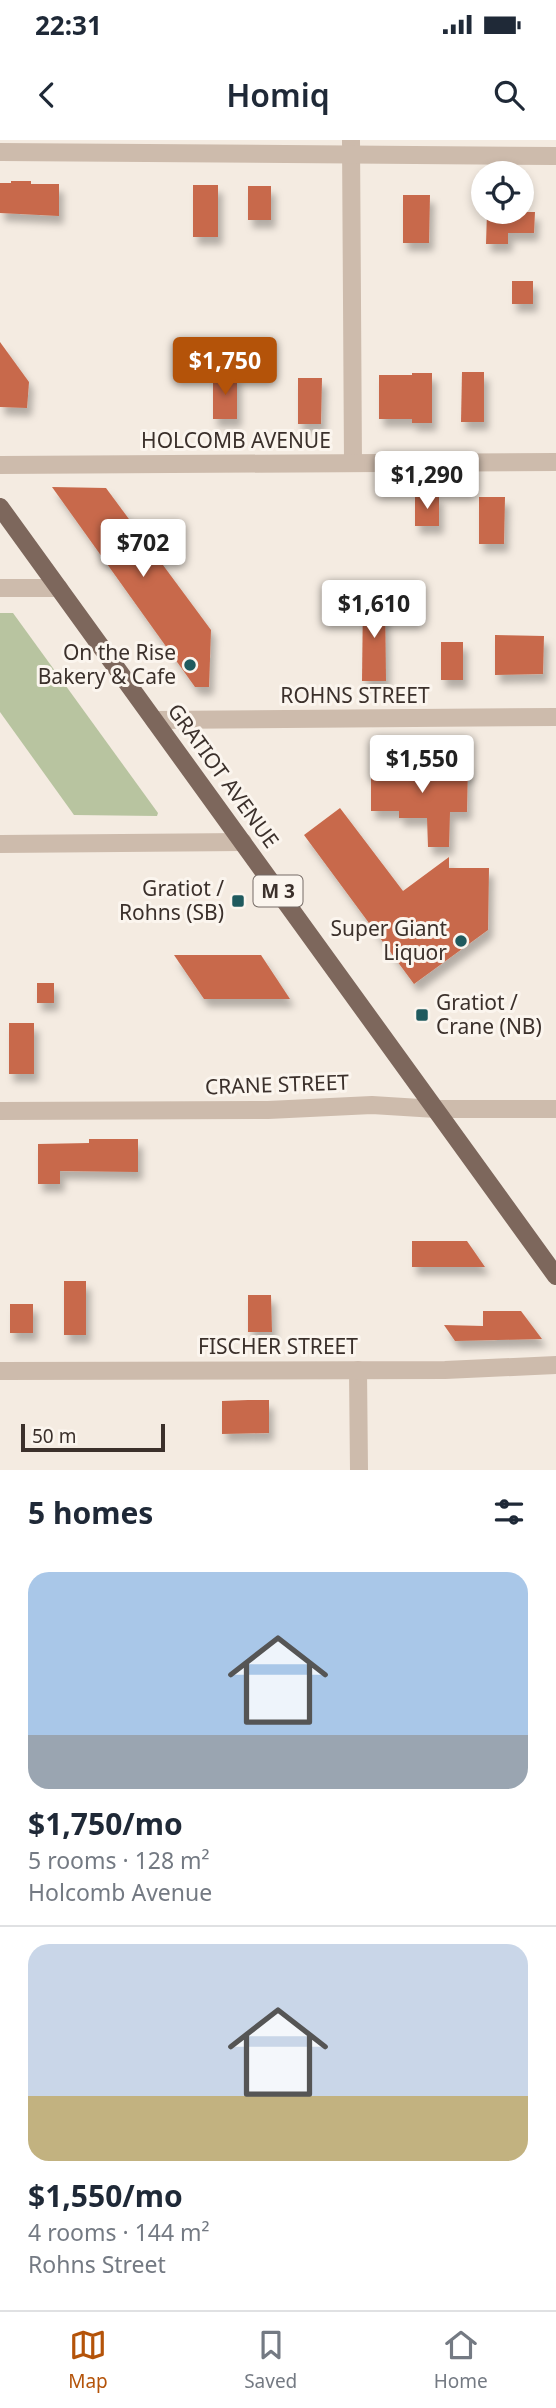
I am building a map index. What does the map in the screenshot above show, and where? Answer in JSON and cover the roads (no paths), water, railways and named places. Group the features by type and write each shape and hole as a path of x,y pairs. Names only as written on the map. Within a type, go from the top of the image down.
{"main road":[{"name":"GRATIOT AVENUE","path":"0,507 556,1276"}],"street":[{"path":"351,147 353,463"},
{"path":"0,152 351,147 556,156"},
{"name":"HOLCOMB AVENUE","path":"0,465 556,462"},
{"path":"0,588 59,589"},
{"name":"ROHNS STREET","path":"154,720 556,717"},
{"path":"0,844 243,842"},
{"name":"CRANE STREET","path":"0,1111 268,1110 372,1105 436,1109 556,1109"},
{"name":"FISCHER STREET","path":"0,1371 445,1370 556,1365"},
{"path":"358,1370 359,1470"}],"place":[{"name":"On the Rise Bakery & Cafe","path":"190,665"},
{"name":"Gratiot / Rohns (SB)","path":"238,901"},
{"name":"Super Giant Liquor","path":"461,941"},
{"name":"Gratiot / Crane (NB)","path":"422,1015"}]}
